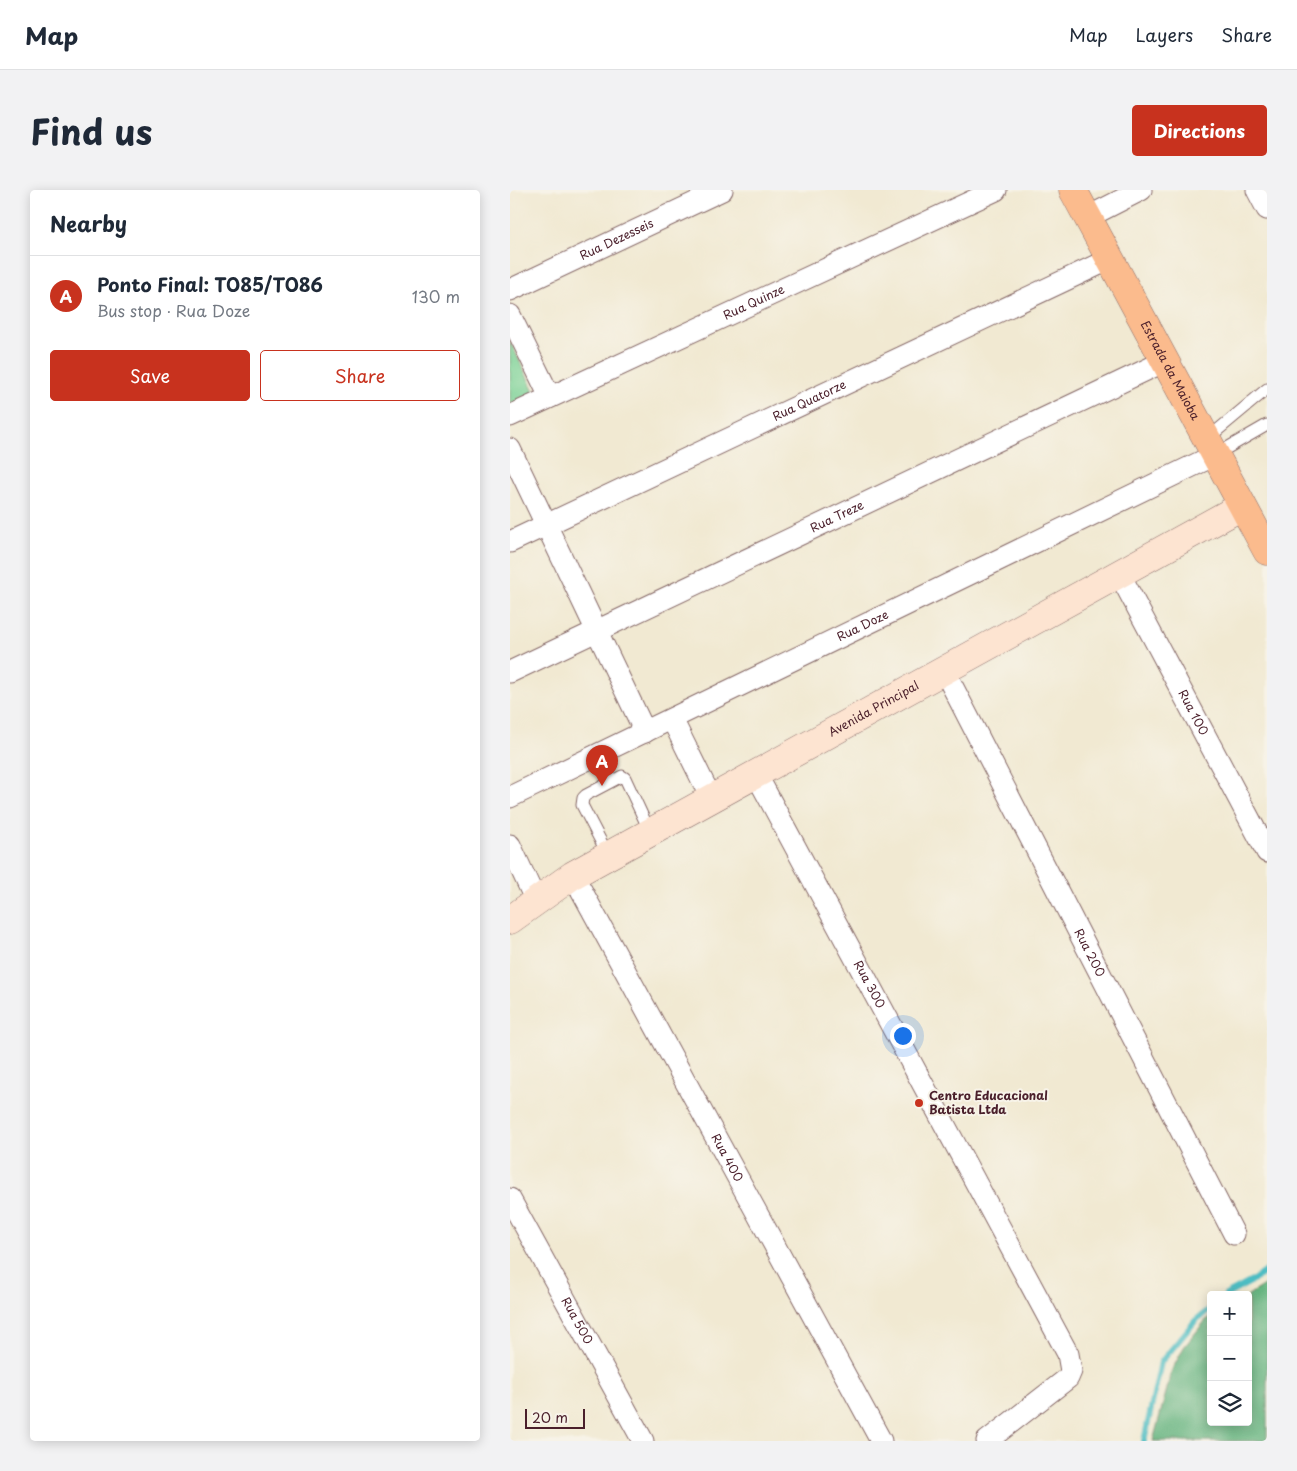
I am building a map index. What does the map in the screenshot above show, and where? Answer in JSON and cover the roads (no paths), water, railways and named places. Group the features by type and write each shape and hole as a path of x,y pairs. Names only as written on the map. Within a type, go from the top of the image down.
{"main road":[{"name":"Estrada da Maioba","path":"1076,191 1110,259 1267,551"},
{"name":"Avenida Principal","path":"510,920 573,875 608,855 1242,506"}],"street":[{"name":"Rua Dezesseis","path":"510,290 722,190"},
{"name":"Rua Quinze","path":"510,416 996,190"},
{"path":"1088,217 1141,190"},
{"path":"1257,190 1267,208"},
{"name":"Rua Quatorze","path":"510,542 1110,259"},
{"path":"510,315 550,397"},
{"name":"Rua Treze","path":"510,672 1165,361"},
{"name":"Rua Doze","path":"510,797 672,719 1211,447"},
{"path":"510,450 645,732"},
{"name":"Rua 100","path":"1119,573 1267,852"},
{"name":"Rua 200","path":"944,670 1234,1234"},
{"path":"672,719 711,798"},
{"name":"Rua 300","path":"756,774 1068,1354 1071,1371 1068,1378 987,1441"},
{"path":"510,845 536,901"},
{"name":"Rua 400","path":"573,875 881,1441"},
{"name":"Rua 500","path":"510,1199 643,1441"}],"lane":[{"path":"1211,447 1267,389"},
{"path":"1211,447 1267,425"},
{"path":"608,855 582,805 583,798 594,790 618,777 625,778 650,832"}],"waterway":[{"path":"1233,1291 1267,1270"},
{"path":"1144,1441 1161,1362 1196,1320 1207,1311"}],"place":[{"name":"Ponto Final: T085/T086","path":"602,786"},
{"name":"Centro Educacional Batista Ltda","path":"919,1103"}]}
